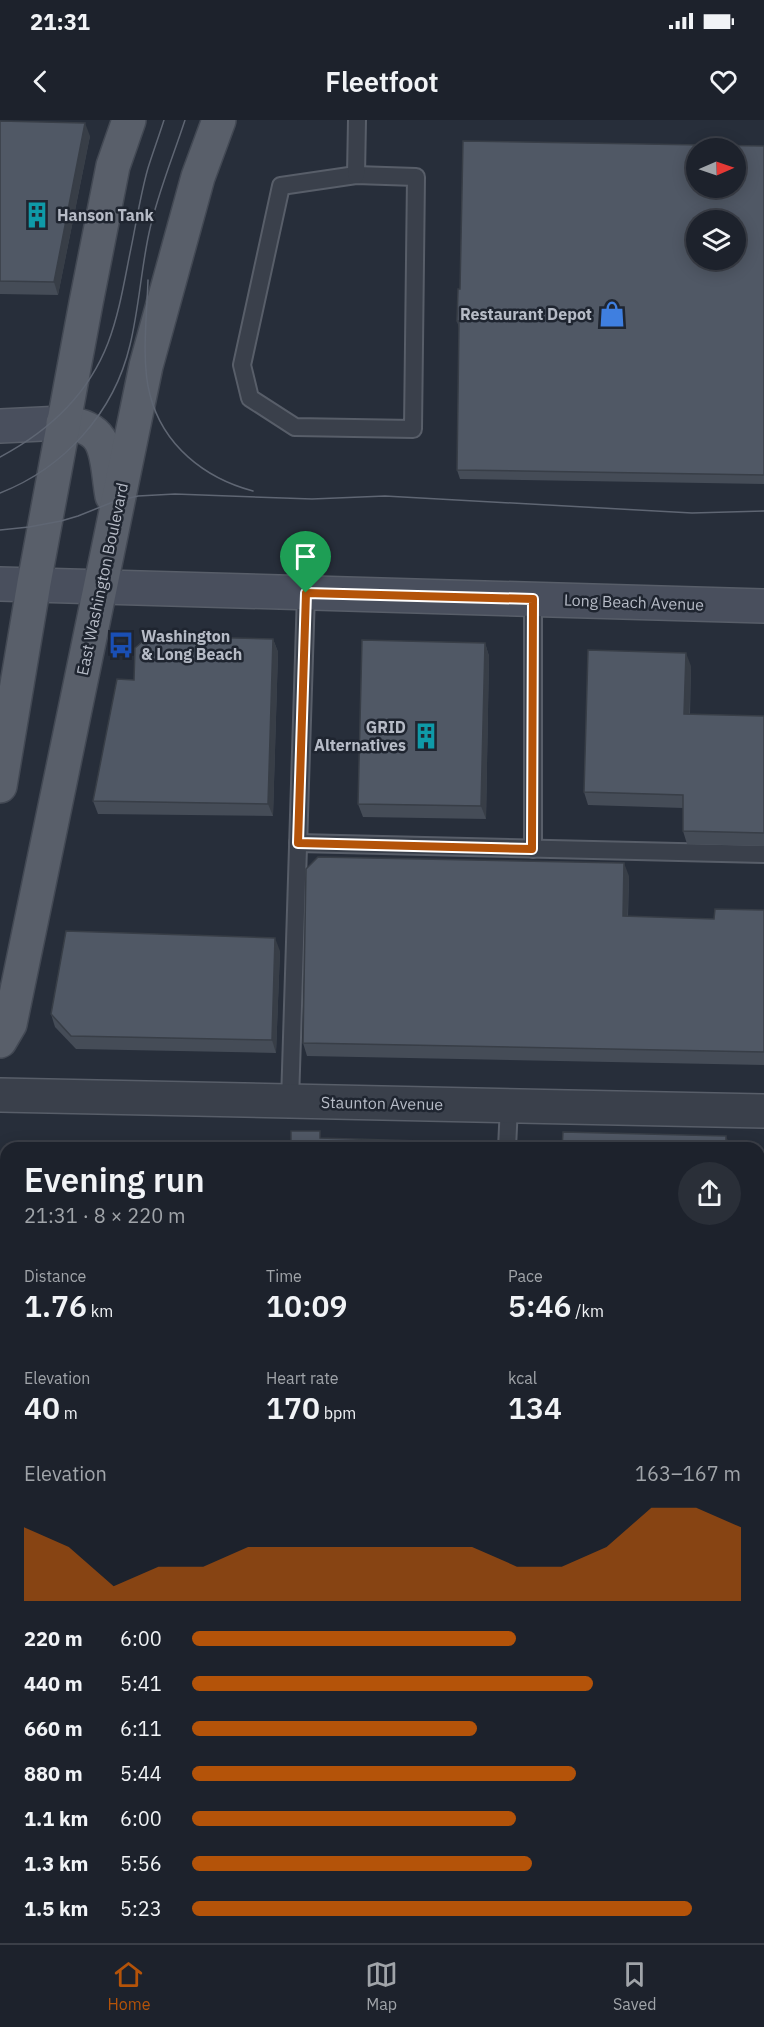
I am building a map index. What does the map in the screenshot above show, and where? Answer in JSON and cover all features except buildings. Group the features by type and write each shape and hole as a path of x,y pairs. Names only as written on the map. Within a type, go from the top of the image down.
{"main road":[{"path":"1,770 63,423 113,166 129,120"},
{"name":"East Washington Boulevard","path":"0,1041 10,1024 146,366 198,177 219,120"},
{"path":"63,423 80,424 89,428 105,447 115,519"}],"street":[{"path":"11,426 63,423"},
{"name":"Long Beach Avenue","path":"0,584 34,583 100,587 764,606"},
{"name":"Staunton Avenue","path":"0,1095 764,1111"}],"lane":[{"path":"356,175 357,120"},
{"path":"356,175 416,177 412,429 295,427 250,398 242,365 281,186 356,175"},
{"path":"290,1101 306,593"},
{"path":"532,849 533,599"},
{"path":"298,843 764,855"},
{"path":"507,1142 509,1106"}],"tram line":[{"path":"0,457 35,436 65,410 90,379 100,362 115,321 145,179 164,120"},
{"path":"0,493 45,469 65,453 99,415 112,393 130,345 152,219 185,120"},
{"path":"148,280 146,368 147,382 156,413 175,444 188,457 218,478 253,491"},
{"path":"0,530 61,521 113,502 138,496 175,494 312,499 385,496 692,513 764,511"}],"place":[{"name":"Hanson Tank","path":"37,215"},
{"name":"Restaurant Depot","path":"612,314"},
{"name":"Washington & Long Beach","path":"121,645"},
{"name":"GRID Alternatives","path":"426,736"}],"route":[{"path":"306,593 533,599 532,849 298,843 306,593"}]}
